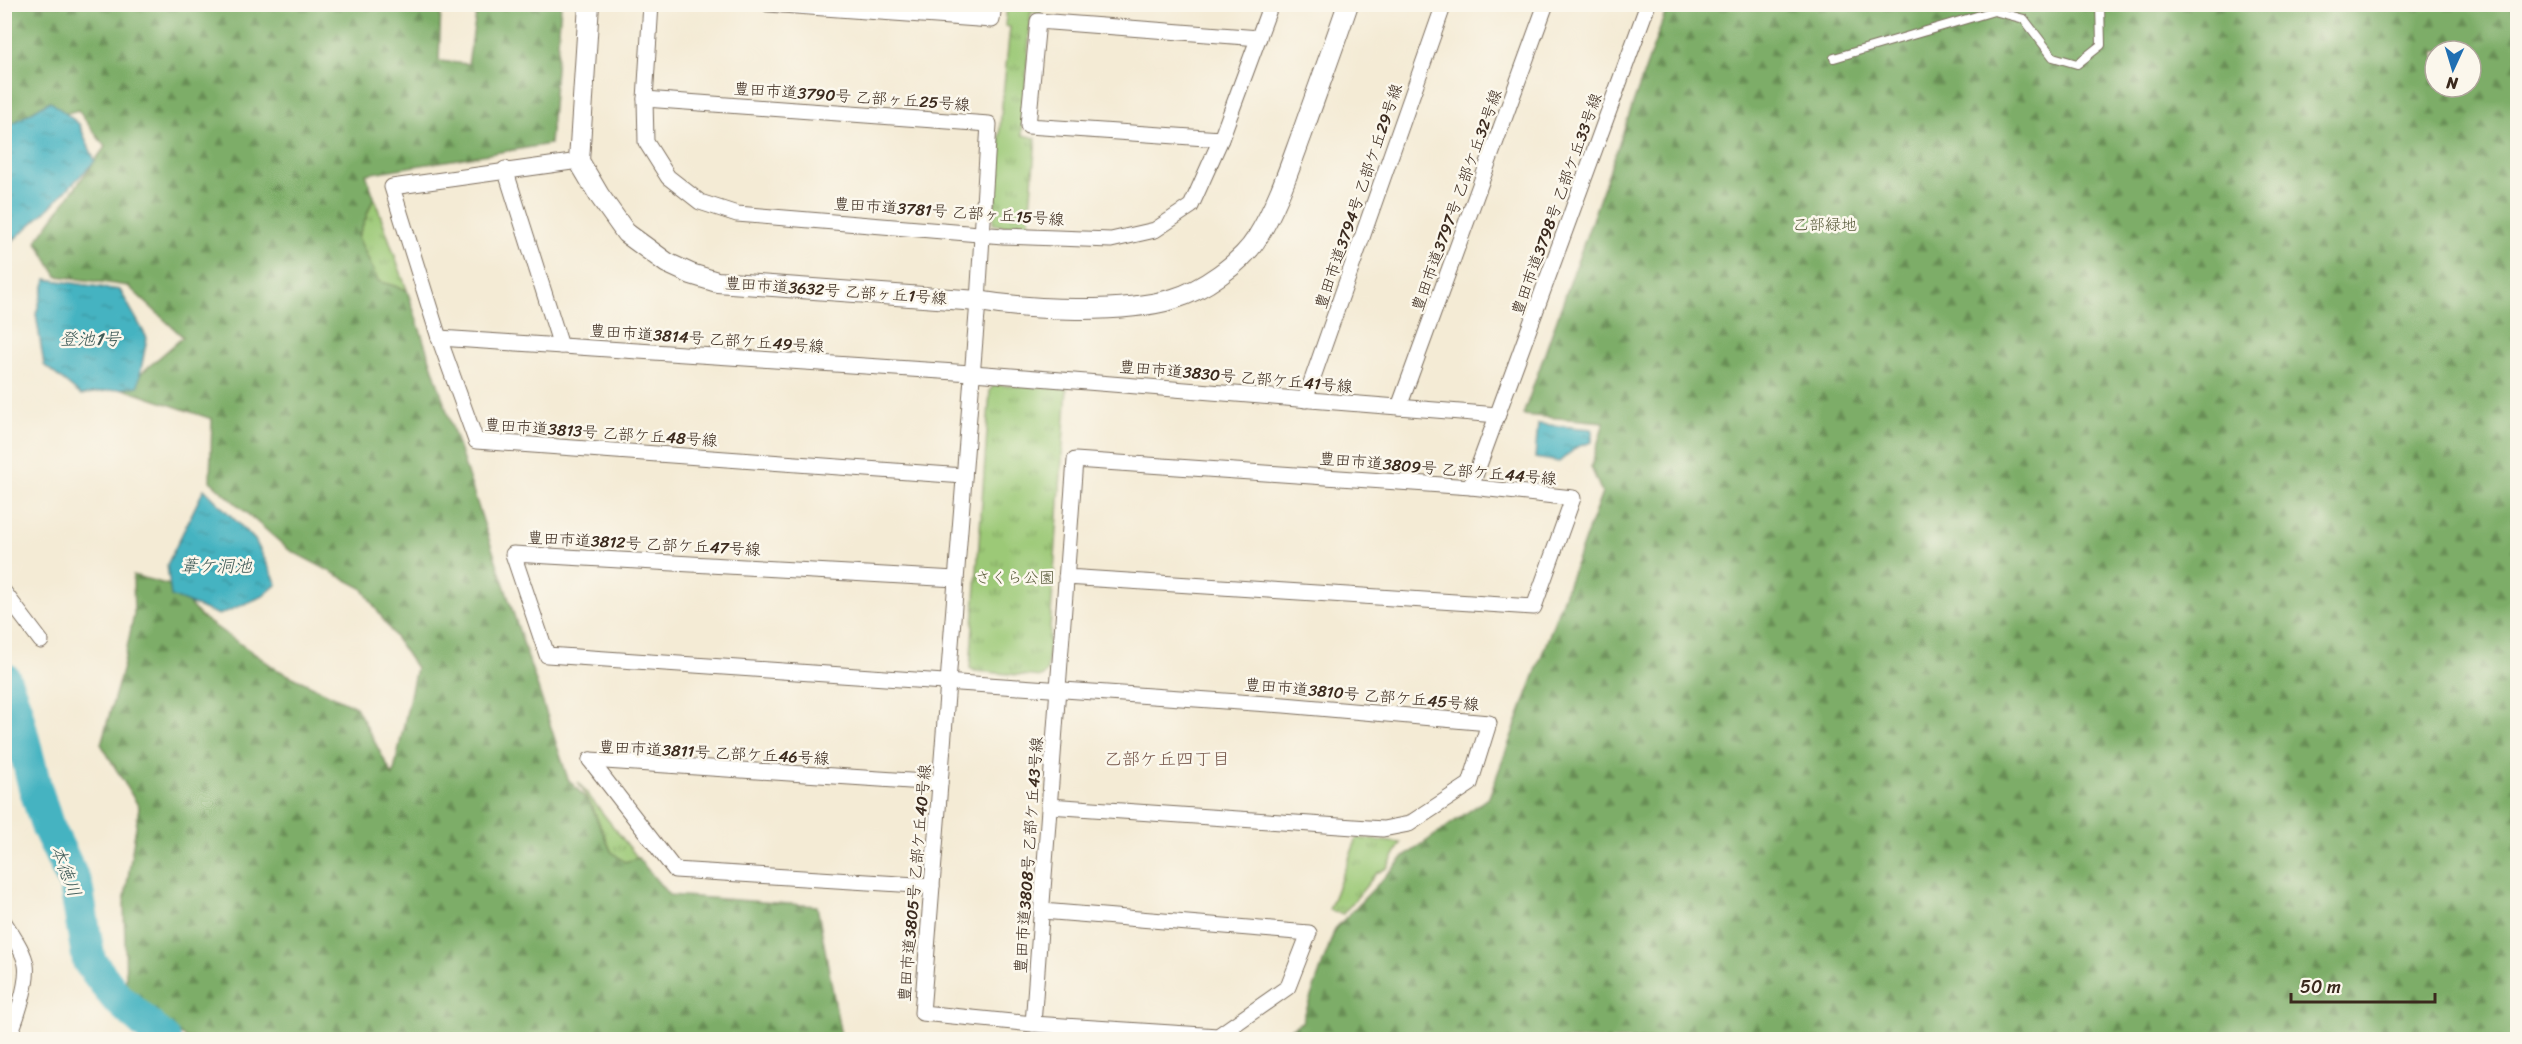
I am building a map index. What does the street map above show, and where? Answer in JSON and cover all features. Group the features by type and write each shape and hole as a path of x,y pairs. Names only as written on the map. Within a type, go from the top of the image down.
{"street":[{"path":"579,160 589,4"},
{"name":"豊田市道3781号 乙部ヶ丘15号線","path":"651,4 645,99 646,142 668,177 700,202 737,214 982,233 1111,240 1155,230 1191,206 1221,140 1271,4"},
{"path":"768,4 992,20 994,4"},
{"name":"豊田市道3632号 乙部ヶ丘1号線","path":"579,160 599,195 626,233 667,263 717,282 978,301 1001,305 1106,309 1173,299 1223,274 1256,240 1281,191 1348,4"},
{"name":"豊田市道3794号 乙部ケ丘29号線","path":"1305,400 1444,4"},
{"name":"豊田市道3797号 乙部ケ丘32号線","path":"1399,407 1546,4"},
{"name":"豊田市道3798号 乙部ケ丘33号線","path":"1471,487 1648,4"},
{"path":"1221,140 1028,126 1038,21 1259,38"},
{"name":"豊田市道3790号 乙部ヶ丘25号線","path":"645,99 989,124 978,301"},
{"name":"豊田市道3813号 乙部ケ丘48号線","path":"579,160 392,186 439,338 476,441 964,476"},
{"path":"506,170 561,346"},
{"name":"豊田市道3805号 乙部ケ丘40号線","path":"978,301 922,1013 1033,1024 1218,1036 1288,987 1309,933 1042,911"},
{"name":"豊田市道3814号 乙部ケ丘49号線","path":"439,338 972,373"},
{"name":"豊田市道3830号 乙部ケ丘41号線","path":"972,373 1498,415"},
{"name":"豊田市道3809号 乙部ケ丘44号線","path":"1066,577 1534,607 1573,498 1471,487 1075,460"},
{"name":"豊田市道3808号 乙部ケ丘43号線","path":"1033,1024 1075,460"},
{"name":"豊田市道3812号 乙部ケ丘47号線","path":"948,682 547,655 513,554 956,579"},
{"path":"4,592 41,641"},
{"path":"948,682 1058,689"},
{"name":"豊田市道3810号 乙部ケ丘45号線","path":"1050,806 1383,829 1409,824 1470,784 1489,723 1284,705 1058,689"},
{"name":"豊田市道3811号 乙部ケ丘46号線","path":"932,885 675,870 590,760 940,783"},
{"path":"4,922 16,940 27,966 20,1009 7,1040"}],"lane":[{"path":"1834,58 1994,11 2025,19 2053,57 2077,64 2101,45 2100,4"}],"green space":[{"path":"5,5 441,5 439,61 468,64 476,5 561,5 550,144 366,174 374,197 358,237 378,281 407,290 568,779 590,803 611,851 625,862 638,858 669,895 817,906 841,1036 888,1039 186,1039 126,984 124,903 139,807 101,744 123,667 134,614 133,575 173,586 200,616 278,670 356,707 393,776 416,668 362,588 289,550 210,481 212,419 123,389 183,337 128,286 57,276 36,241 105,147 78,110 5,131"},
{"path":"1007,5 1041,5 1041,13 1031,12 1022,135 1036,138 1028,231 993,224 1010,27 1005,26"},
{"name":"乙部緑地","path":"1668,5 2517,5 2517,1039 1271,1040 1302,1022 1335,929 1404,857 1489,797 1602,493 1591,467 1604,422 1523,415"},
{"path":"374,197 407,290 378,281 358,237"},
{"name":"さくら公園","path":"994,385 1067,388 1047,671 1042,677 975,671 970,668 990,390"},
{"path":"578,782 638,858 625,862 613,855 592,807"},
{"path":"1357,838 1401,843 1387,868 1377,873 1343,914 1329,910"}],"water":[{"path":"50,101 79,124 95,161 44,213 10,243 4,235 5,128"},
{"name":"登池1号","path":"46,279 120,290 147,338 138,386 81,395 44,365 36,314"},
{"path":"1538,424 1592,429 1592,442 1577,447 1559,462 1535,458"},
{"name":"葦ケ洞池","path":"204,489 255,540 277,584 263,596 219,615 171,596 167,565"}],"waterway":[{"name":"本徳川","path":"4,679 15,708 47,825 76,886 89,961 116,997 164,1040"}],"district":[{"name":"乙部ケ丘四丁目","path":"1167,759"}]}
